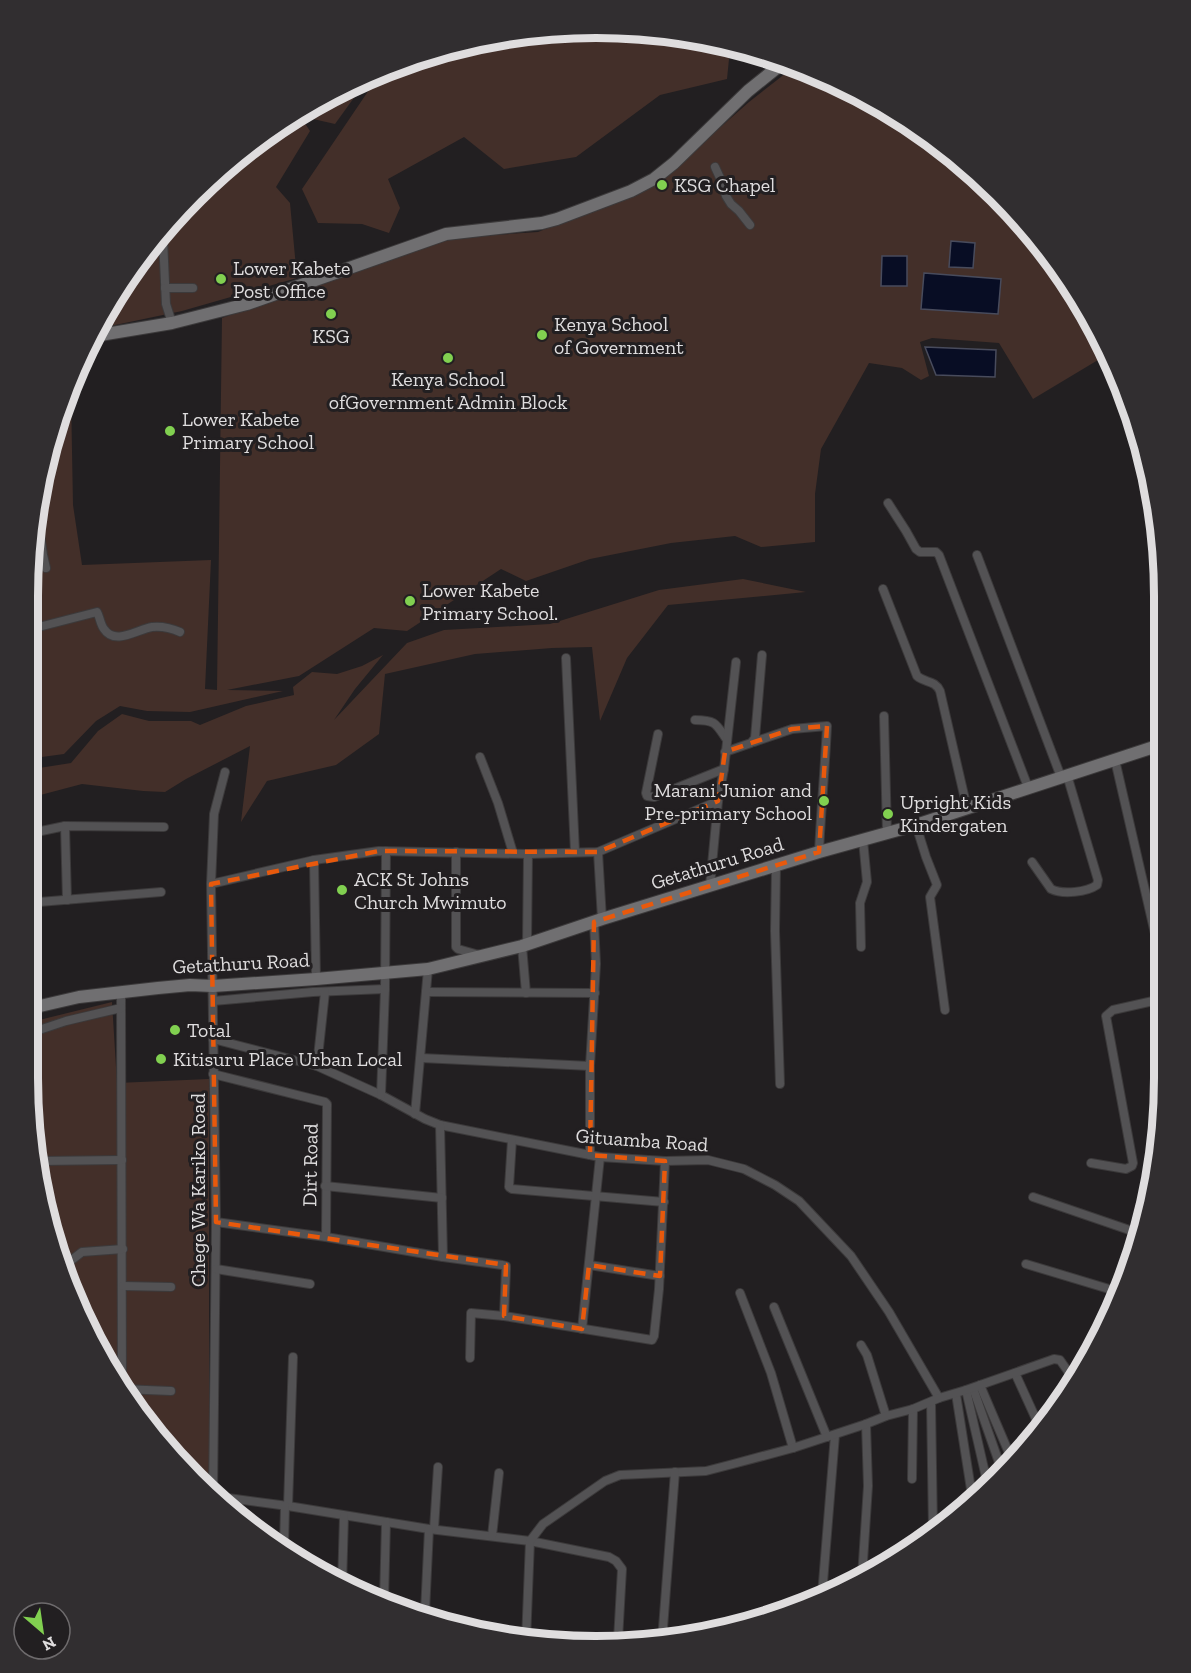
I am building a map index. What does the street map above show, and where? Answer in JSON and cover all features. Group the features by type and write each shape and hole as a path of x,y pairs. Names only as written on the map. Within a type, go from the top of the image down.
{"main road":[{"path":"102,335 172,323 265,299 446,234 542,223 557,219 637,188 665,171 748,91 777,68"},
{"name":"Getathuru Road","path":"38,1006 79,997 190,985 213,986 428,969 525,945 819,852 916,825 1154,747"}],"street":[{"path":"716,167 726,196 750,225"},
{"path":"163,244 166,304 172,323"},
{"path":"165,288 194,288"},
{"path":"888,503 916,549 920,552 936,552 939,555 1028,787"},
{"path":"41,539 46,568"},
{"path":"977,555 1064,776 1098,880 1097,885 1086,889 1054,891 1032,862"},
{"path":"883,589 917,676 922,680 931,681 940,691 967,808"},
{"path":"38,627 97,612 103,628 111,636 117,637 160,626 180,632"},
{"path":"754,742 762,655"},
{"path":"567,658 575,852"},
{"path":"710,886 718,801 724,769 736,662"},
{"path":"884,716 887,833"},
{"path":"695,720 710,720 716,724 727,740"},
{"path":"725,752 792,729 827,726 819,852"},
{"path":"657,734 647,796 654,797 724,769"},
{"path":"480,757 498,803 513,853"},
{"path":"1115,760 1154,915"},
{"name":"Chege Wa Kariko Road","path":"213,1483 216,1222 211,884 214,813 225,772"},
{"path":"211,884 349,854 386,851 528,854 598,852 718,801"},
{"path":"916,825 937,885 930,897 945,1010"},
{"path":"38,832 65,826 164,827"},
{"path":"65,826 67,900"},
{"path":"861,947 860,903 867,882 863,840"},
{"path":"381,1095 385,989 386,851"},
{"path":"456,852 456,946 458,949 482,956"},
{"path":"590,1155 590,1066 598,921 598,852"},
{"path":"526,993 528,854"},
{"path":"314,860 316,979"},
{"path":"776,866 780,1084"},
{"path":"38,902 161,892"},
{"path":"415,1114 428,969"},
{"path":"213,1001 385,989"},
{"path":"317,1066 325,992"},
{"path":"426,992 595,993"},
{"path":"121,993 122,1372"},
{"path":"1091,1163 1126,1169 1132,1166 1106,1016 1113,1010 1154,1001"},
{"path":"38,1030 66,1021 122,1008"},
{"name":"Gituamba Road","path":"213,1039 317,1066 440,1125 600,1157 665,1161 708,1160 744,1169 800,1200 851,1256 889,1312 935,1400"},
{"path":"421,1058 590,1066"},
{"name":"Dirt Road","path":"213,1074 325,1102 327,1106 326,1237"},
{"path":"440,1125 443,1257"},
{"path":"512,1140 509,1186 512,1189 664,1202"},
{"path":"582,1329 600,1157"},
{"path":"44,1161 122,1160"},
{"path":"470,1358 471,1313 504,1316 652,1340 660,1276 665,1161"},
{"path":"325,1186 442,1198"},
{"path":"1033,1197 1132,1231"},
{"path":"216,1222 506,1266 504,1316"},
{"path":"69,1262 82,1252 123,1249"},
{"path":"589,1264 660,1276"},
{"path":"1026,1264 1111,1290"},
{"path":"216,1269 310,1284"},
{"path":"123,1286 171,1287"},
{"path":"740,1293 771,1373 793,1448"},
{"path":"774,1307 831,1436 822,1587"},
{"path":"861,1345 867,1355 886,1416"},
{"path":"284,1541 293,1357"},
{"path":"526,1631 530,1541 543,1524 605,1481 620,1475 706,1471 793,1448 913,1409 1054,1359 1060,1360 1069,1372"},
{"path":"1015,1372 1036,1419"},
{"path":"973,1388 1008,1453"},
{"path":"973,1388 999,1462"},
{"path":"973,1388 986,1475"},
{"path":"134,1391 171,1391"},
{"path":"956,1394 971,1490"},
{"path":"933,1521 935,1400"},
{"path":"912,1479 913,1409"},
{"path":"863,1567 868,1486 866,1424"},
{"path":"425,1609 438,1467"},
{"path":"663,1631 675,1472"},
{"path":"492,1536 499,1473"},
{"path":"229,1498 432,1529 530,1541 609,1557 622,1569 618,1635"},
{"path":"342,1575 344,1516"},
{"path":"384,1594 386,1522"}],"highlighted area":[{"path":"827,726 819,852 594,922 590,1155 665,1161 660,1276 589,1265 582,1329 504,1316 506,1265 216,1222 211,884 379,851 598,852 718,801 725,752 792,729"}],"shaded area":[{"path":"596,38 668,42 729,54 727,79 660,95 576,157 504,169 464,137 388,179 400,208 389,233 362,224 318,223 302,189 373,84 416,67 487,48 559,39"},
{"path":"788,72 842,95 874,112 935,153 990,201 1038,256 1079,317 1100,359 1033,399 999,343 932,338 920,342 929,376 921,380 902,368 869,363 821,449 815,494 815,542 761,547 735,536 671,543 590,559 526,581 501,569 407,631 374,628 299,676 227,690 283,691 190,712 147,711 120,706 96,721 64,754 38,758 38,596 42,523 48,487 71,405 73,505 82,565 211,560 205,689 217,690 222,318 450,238 538,232 655,185 749,102"},
{"path":"359,90 335,124 313,119 311,116 317,112"},
{"path":"303,121 310,131 276,187 290,203 297,278 182,311 106,327 153,256 201,201 256,153"},
{"path":"743,579 806,592 668,605 627,658 600,721 592,647 475,654 385,674 379,734 336,765 267,781 241,822 250,746 165,792 82,784 38,796 38,768 71,763 98,731 122,714 149,721 191,721 200,725 246,706 294,695 293,687 312,672 337,674 362,666 383,655 355,689 334,720 407,643 444,630 550,624 659,590"},
{"path":"112,1002 117,1083 209,1079 209,1479 176,1445 132,1388 95,1324 67,1257 48,1186 42,1150 39,1114 38,1020"}],"water":[{"path":"951,241 975,243 973,268 949,267"},
{"path":"882,256 907,256 907,286 881,286"},
{"path":"924,273 1001,279 998,314 921,309"},
{"path":"925,347 996,350 995,377 936,375"}],"place":[{"name":"KSG Chapel","path":"662,185"},
{"name":"Lower Kabete Post Office","path":"221,279"},
{"name":"KSG","path":"331,314"},
{"name":"Kenya School of Government","path":"542,335"},
{"name":"Kenya School ofGovernment Admin Block","path":"448,358"},
{"name":"Lower Kabete Primary School","path":"170,431"},
{"name":"Lower Kabete Primary School.","path":"410,601"},
{"name":"Marani Junior and Pre-primary School","path":"824,801"},
{"name":"Upright Kids Kindergaten","path":"888,814"},
{"name":"ACK St Johns Church Mwimuto","path":"342,890"},
{"name":"Total","path":"175,1030"},
{"name":"Kitisuru Place Urban Local","path":"161,1059"}]}
